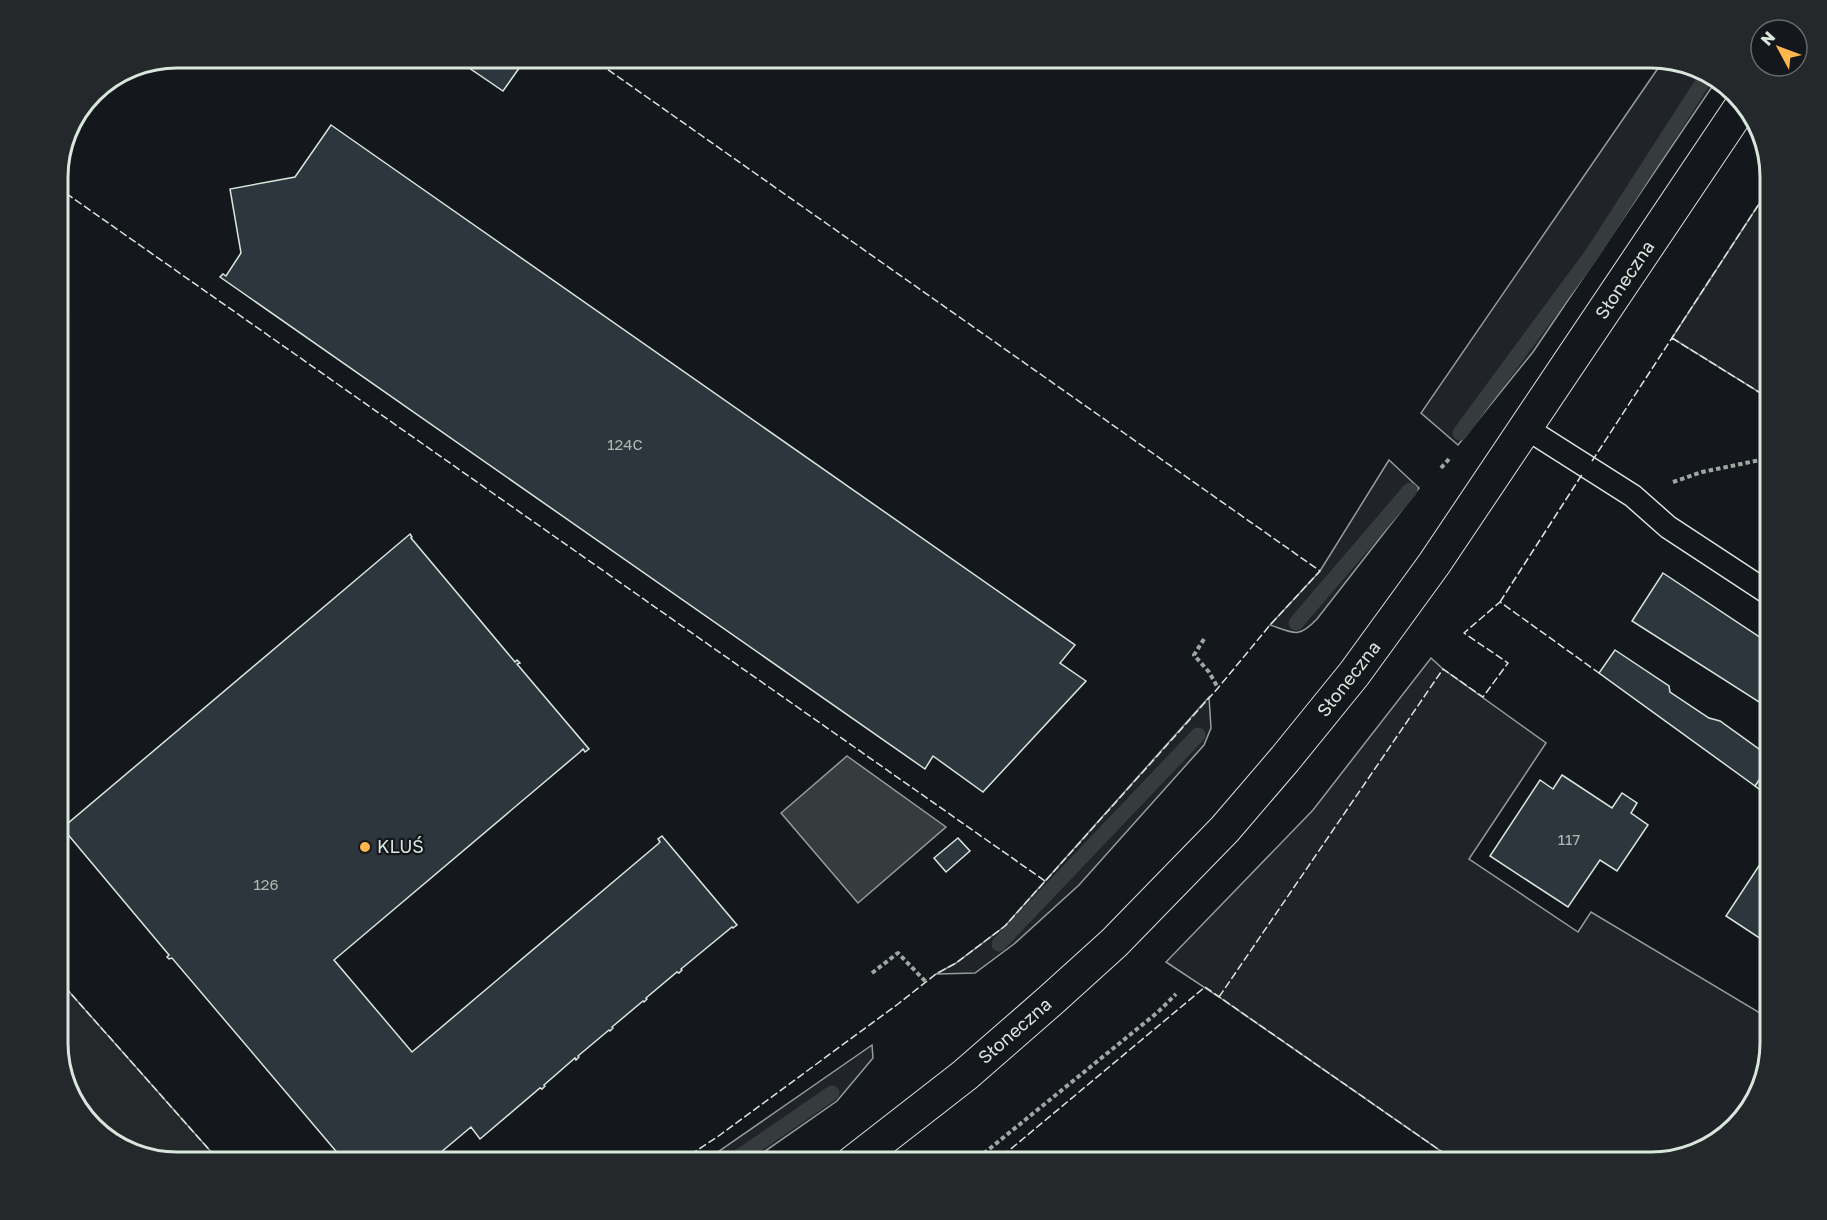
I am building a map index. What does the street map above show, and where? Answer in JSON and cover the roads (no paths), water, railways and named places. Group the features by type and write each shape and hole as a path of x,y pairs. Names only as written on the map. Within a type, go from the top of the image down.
{"main road":[{"name":"Słoneczna","path":"866,1152 965,1074 1114,943 1225,829 1285,759 1354,674 1434,564 1738,111"}],"lane":[{"path":"1526,428 1633,496 1668,527 1760,587"}],"waterway":[{"path":"1460,433 1592,254 1703,81"},
{"path":"1296,623 1410,490"},
{"path":"999,944 1198,735"},
{"path":"746,1152 832,1093"}],"place":[{"name":"KLUŚ","path":"365,847"}]}
